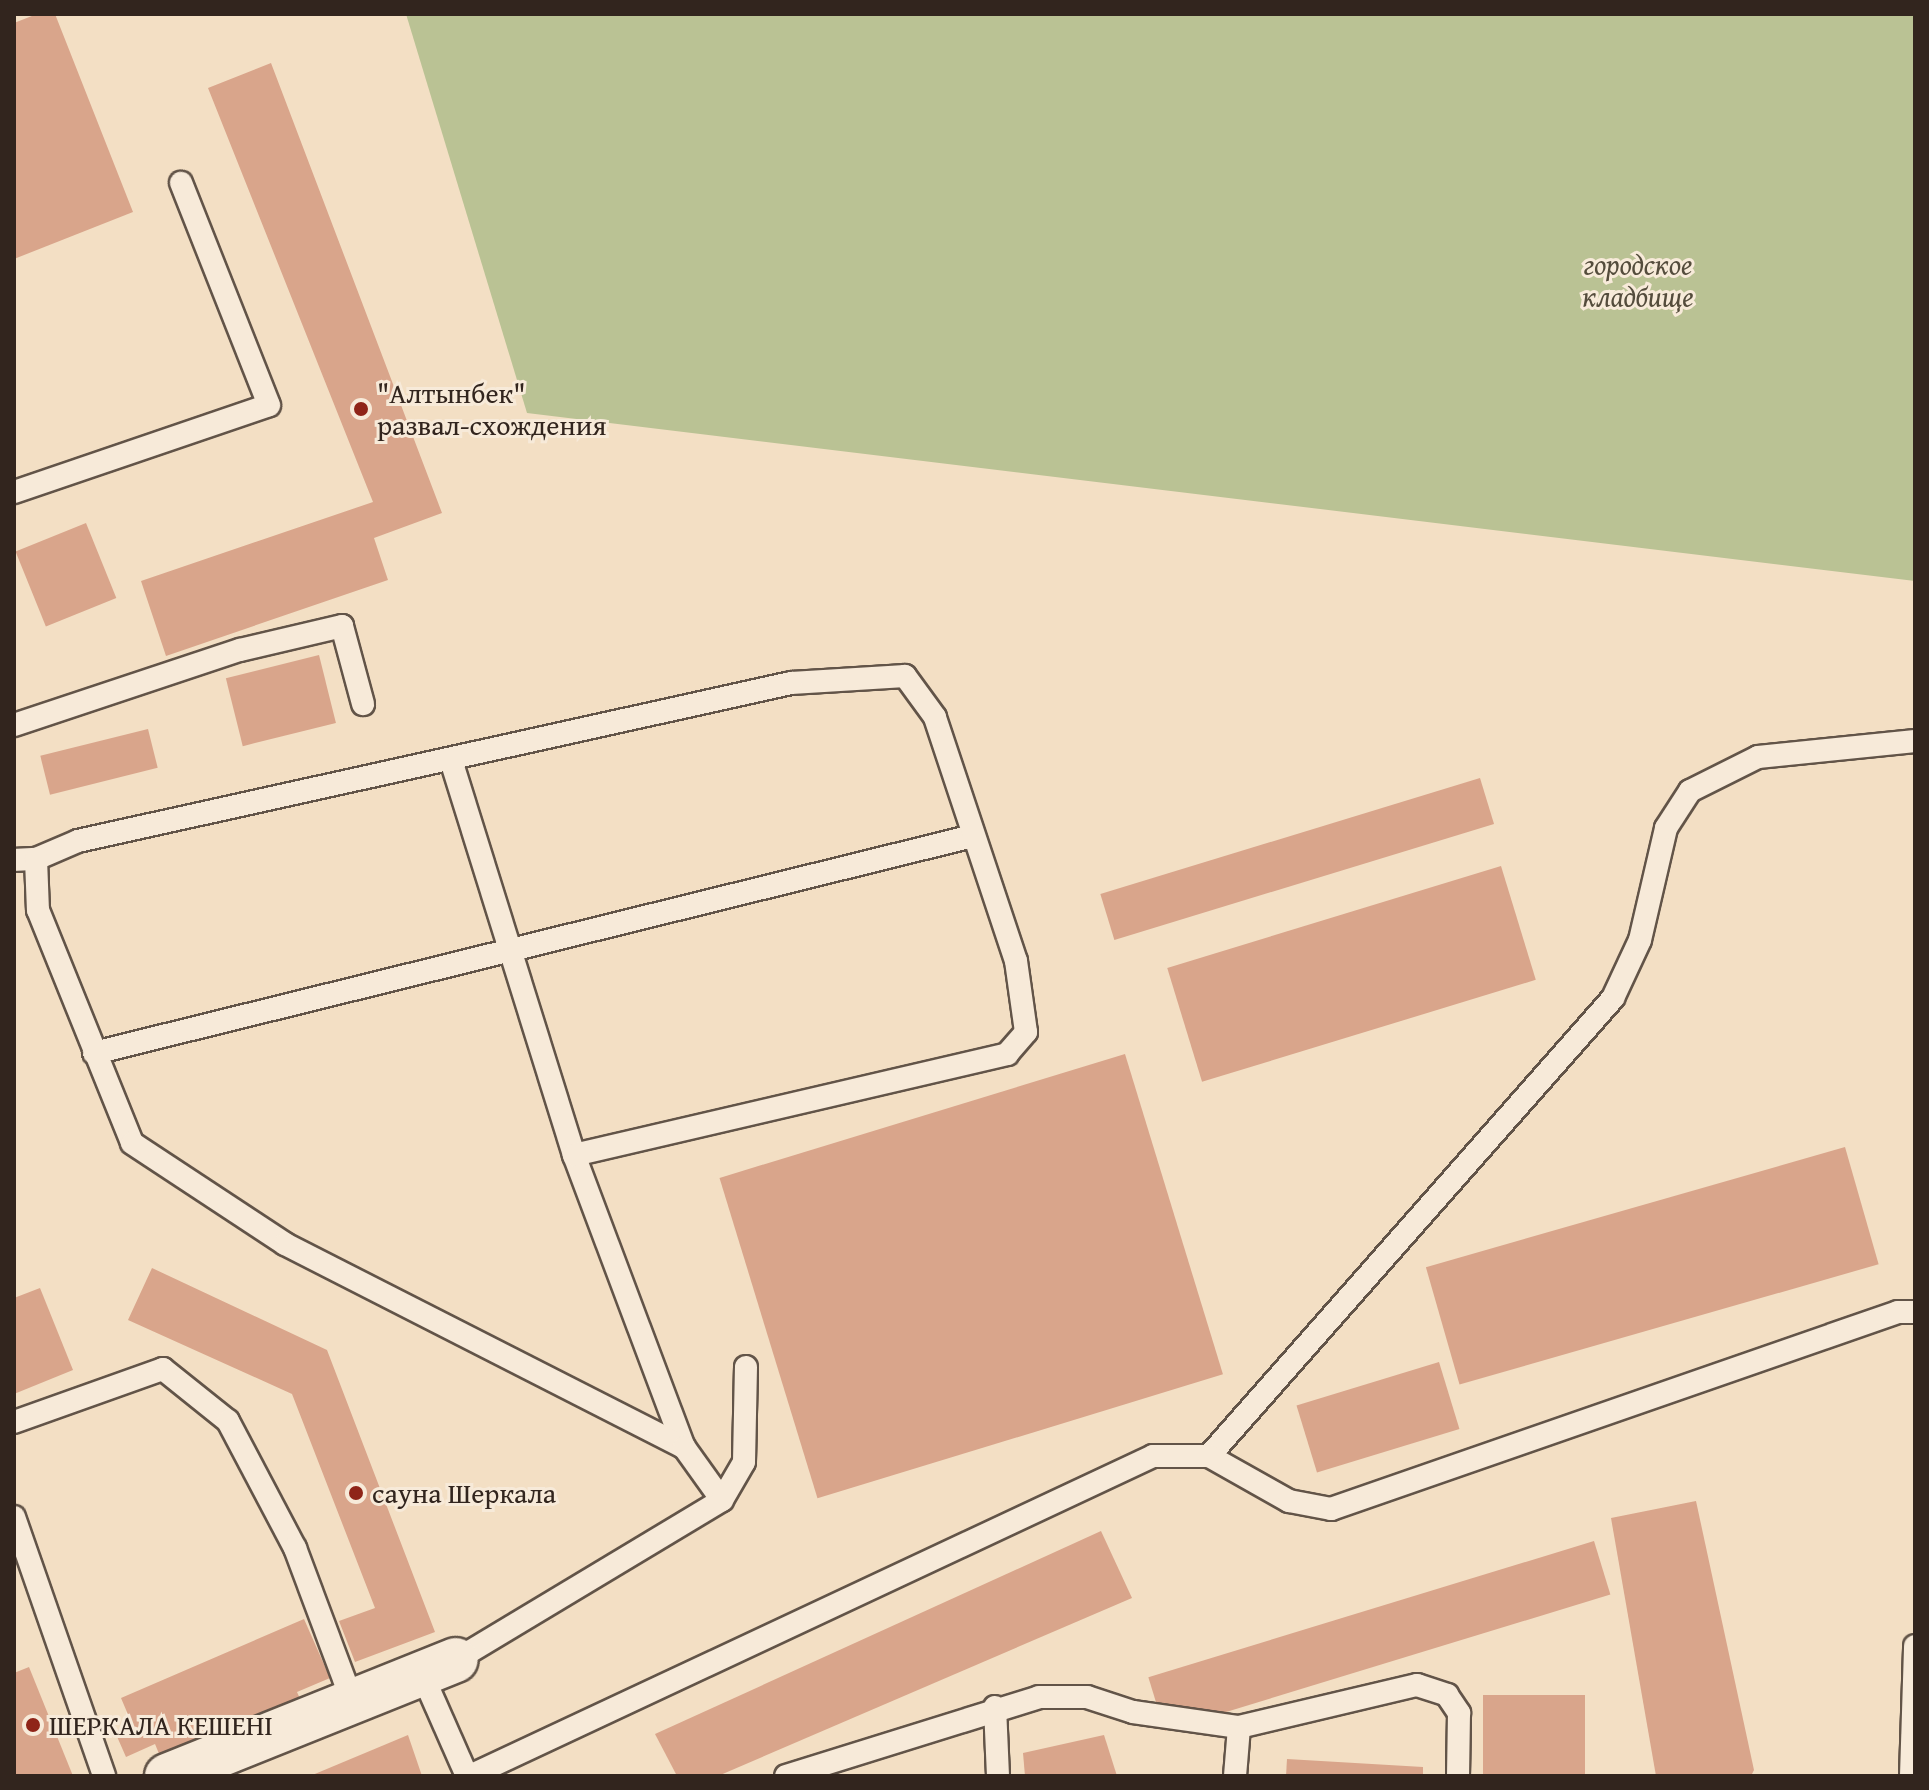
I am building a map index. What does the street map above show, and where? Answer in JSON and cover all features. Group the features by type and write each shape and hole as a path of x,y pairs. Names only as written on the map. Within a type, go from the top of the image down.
{"street":[{"path":"167,1776 439,1667"}],"lane":[{"path":"14,492 269,405 181,183"},
{"path":"14,725 240,650 342,626 363,704"},
{"path":"574,1155 1007,1054 1026,1032 1016,961 969,837 935,717 905,676 791,683 78,841 25,860 38,910 132,1143 217,1205 684,1447"},
{"path":"1209,1456 1613,998 1640,940 1666,828 1690,791 1758,757 1915,741"},
{"path":"451,760 574,1155 684,1447 722,1500"},
{"path":"94,1053 511,954 969,837"},
{"path":"746,1367 744,1462 722,1500 439,1667 469,1776 1153,1456 1209,1456 1289,1501 1331,1509 1898,1312 1915,1312"},
{"path":"14,1422 163,1369 228,1421 295,1548 353,1703"},
{"path":"14,1517 104,1776"},
{"path":"1911,1776 1915,1646"},
{"path":"786,1776 995,1707 1087,1697 1133,1712 1239,1727 1417,1685 1447,1695 1459,1713 1458,1776"},
{"path":"995,1707 998,1776"},
{"path":"1235,1776 1239,1727"}],"green space":[{"name":"городское кладбище","path":"406,14 1915,14 1915,581 527,413"}],"building":[{"path":"37,14 55,14 133,212 14,259 14,23"},
{"path":"271,63 442,513 374,538 388,580 166,656 141,581 373,502 208,88"},
{"path":"86,523 116,598 46,627 16,551"},
{"path":"319,655 336,723 243,746 226,678"},
{"path":"148,729 158,768 50,795 40,756"},
{"path":"1480,778 1494,824 1114,940 1100,894"},
{"path":"1501,866 1536,980 1202,1082 1167,968"},
{"path":"1125,1054 1223,1374 817,1498 720,1178"},
{"path":"1845,1147 1879,1264 1460,1384 1426,1267"},
{"name":"сауна Шеркала","path":"152,1268 327,1350 435,1632 355,1662 339,1621 375,1608 292,1394 128,1320"},
{"path":"40,1288 73,1370 14,1394 14,1298"},
{"path":"1439,1362 1459,1429 1317,1473 1297,1406"},
{"path":"1696,1501 1754,1770 1751,1776 1656,1776 1611,1518"},
{"path":"1101,1531 1132,1598 718,1776 677,1776 655,1734"},
{"path":"1594,1541 1610,1595 1165,1731 1148,1677"},
{"path":"304,1619 330,1678 297,1692 301,1701 162,1761 155,1744 126,1757 115,1732 132,1724 121,1698"},
{"name":"ШЕРКАЛА КЕШЕНІ","path":"29,1667 73,1776 14,1776 14,1673"},
{"path":"1483,1695 1585,1695 1585,1776 1483,1776"},
{"path":"408,1735 422,1776 310,1776"},
{"path":"1104,1735 1117,1776 1025,1776 1023,1753"},
{"path":"1287,1759 1423,1767 1423,1776 1286,1776"}],"place":[{"name":"\"Алтынбек\" развал-схождения","path":"361,409"},
{"name":"сауна Шеркала","path":"356,1493"},
{"name":"ШЕРКАЛА КЕШЕНІ","path":"33,1725"}]}
